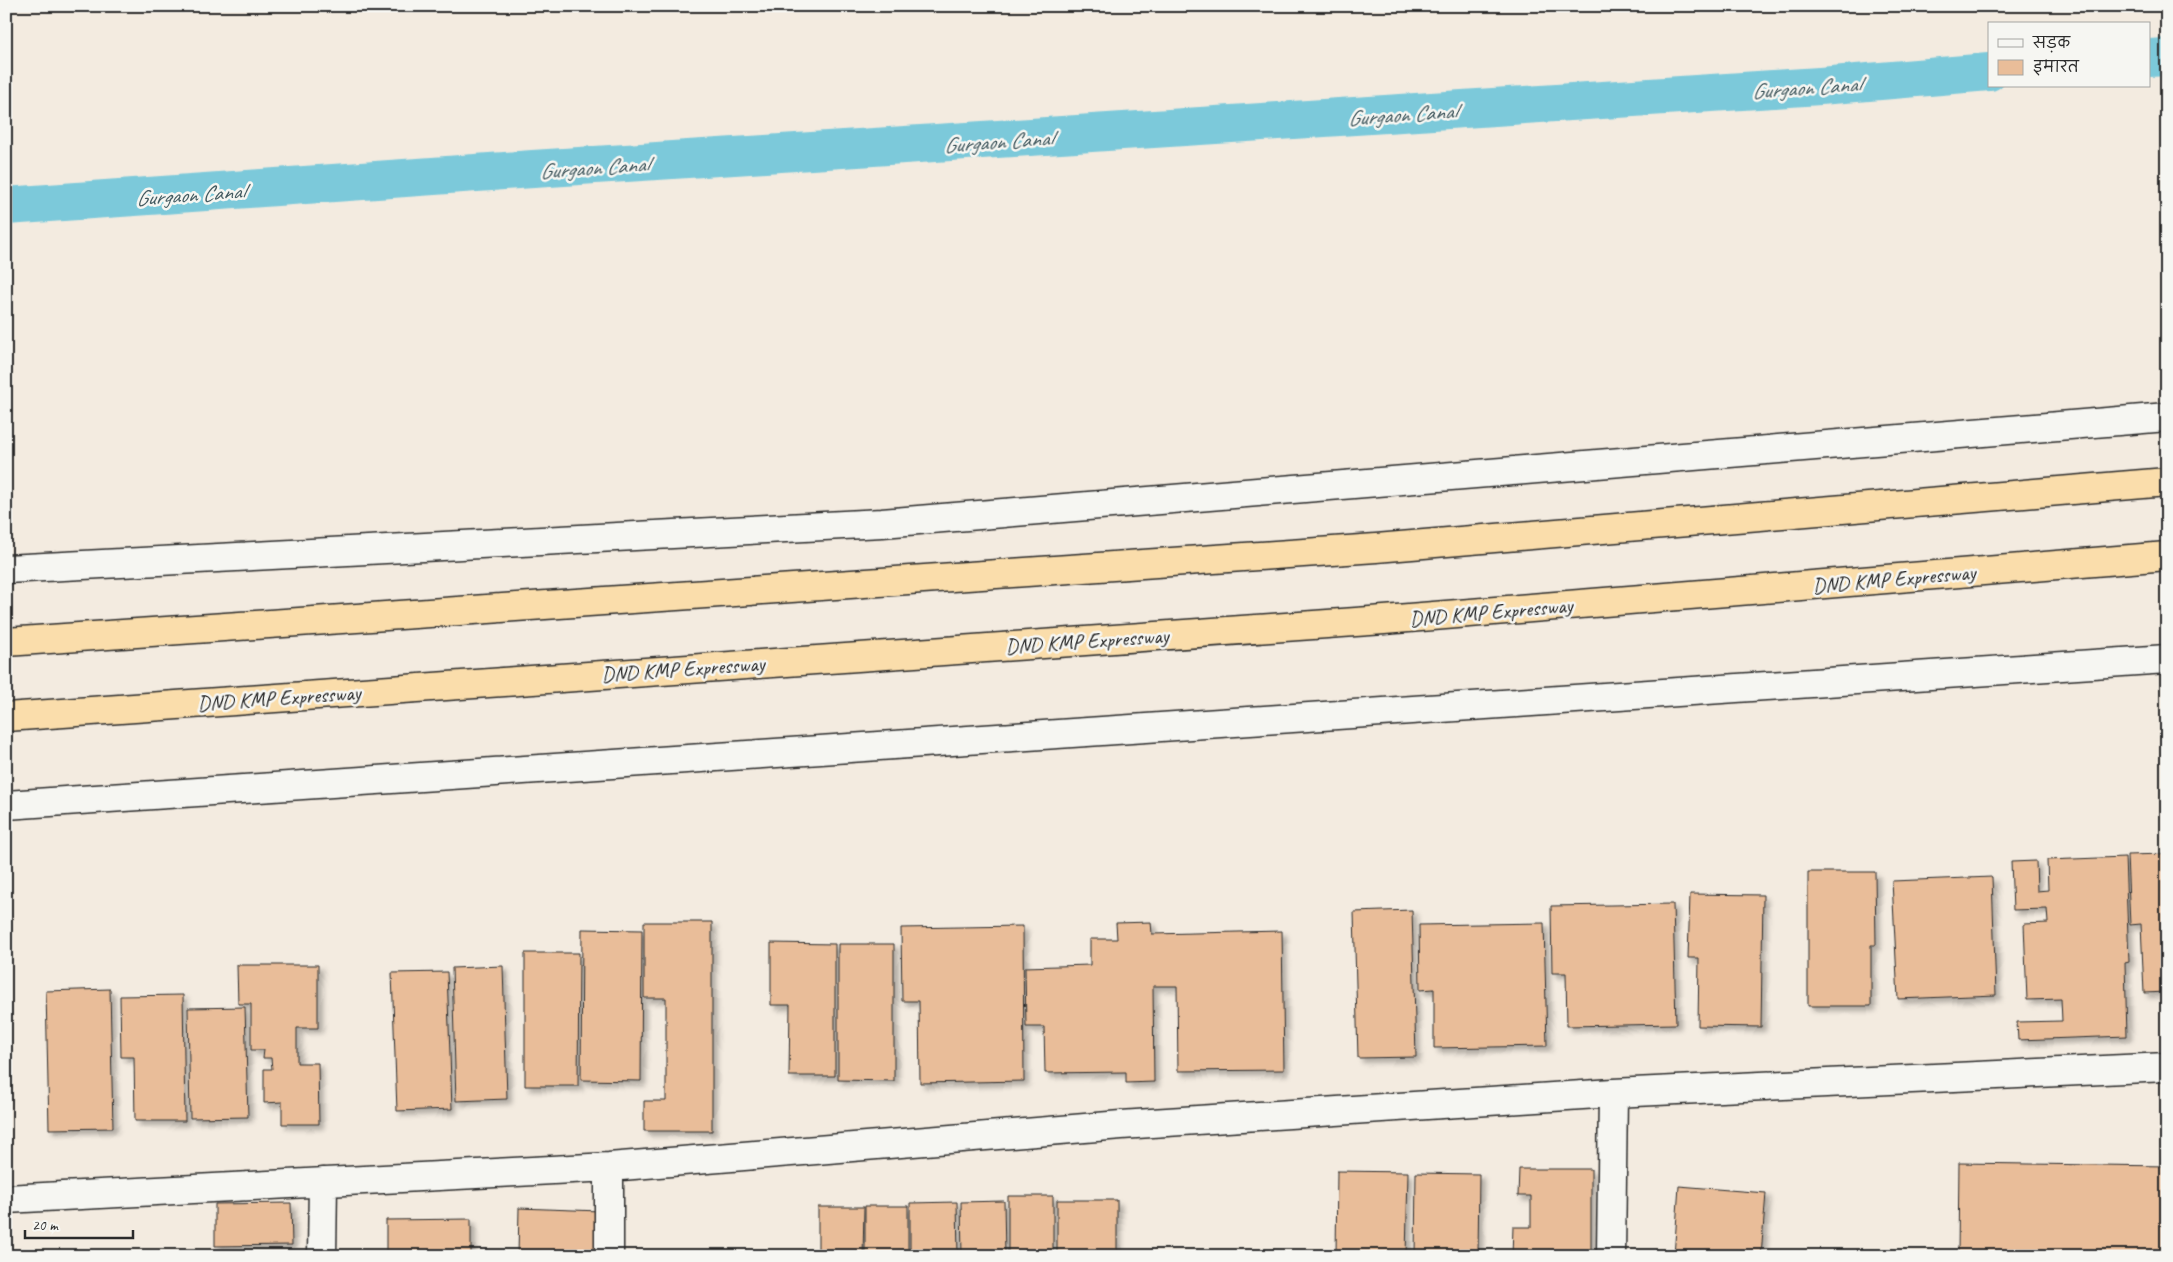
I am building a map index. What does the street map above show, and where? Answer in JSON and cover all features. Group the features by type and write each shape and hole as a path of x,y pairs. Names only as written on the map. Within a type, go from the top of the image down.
{"highway":[{"path":"6,642 1376,548 2167,482"},
{"name":"DND KMP Expressway","path":"6,717 1374,621 2167,556"}],"street":[{"path":"6,569 882,523 2167,417"},
{"path":"6,805 2167,659"},
{"path":"6,1199 610,1167 1120,1125 1613,1093 2167,1067"},
{"path":"1610,1256 1613,1093"},
{"path":"609,1256 610,1167"},
{"path":"322,1256 324,1182"}],"building":[{"path":"2167,854 2167,992 2144,993 2141,924 2130,925 2127,855"},
{"path":"2125,857 2129,962 2125,963 2127,1036 2018,1040 2017,1022 2062,1021 2061,999 2027,1000 2024,924 2048,923 2047,909 2013,910 2011,862 2036,861 2037,891 2048,890 2047,860"},
{"path":"1808,872 1875,872 1876,945 1871,945 1871,1006 1808,1006"},
{"path":"1992,877 1996,995 1898,999 1892,881"},
{"path":"1690,894 1763,895 1761,1027 1698,1026 1699,958 1688,958"},
{"path":"1673,904 1676,1024 1567,1026 1566,973 1552,973 1551,906"},
{"path":"1412,910 1416,1057 1358,1058 1354,912"},
{"path":"644,922 712,922 712,1131 644,1131 644,1101 666,1101 666,998 644,998"},
{"path":"1151,922 1152,934 1282,931 1284,1070 1178,1071 1177,986 1153,986 1154,1082 1126,1083 1126,1072 1045,1073 1044,1027 1026,1027 1025,967 1090,965 1090,939 1117,939 1116,923"},
{"path":"1544,923 1547,1046 1434,1048 1434,989 1420,990 1419,925"},
{"path":"1023,926 1024,1081 920,1083 919,1001 902,1001 901,928"},
{"path":"582,929 642,930 641,1081 581,1080"},
{"path":"771,943 835,944 835,1076 789,1076 790,1005 771,1005"},
{"path":"838,944 894,944 894,1081 838,1080"},
{"path":"525,953 579,953 578,1086 525,1086"},
{"path":"237,965 318,965 318,1028 297,1028 297,1063 318,1063 319,1124 282,1124 282,1102 264,1103 264,1069 272,1069 271,1058 263,1058 264,1050 251,1050 251,1004 238,1004"},
{"path":"503,966 507,1099 456,1101 452,968"},
{"path":"447,972 452,1109 397,1111 392,973"},
{"path":"110,989 113,1128 49,1129 46,991"},
{"path":"183,995 185,1121 135,1121 134,1057 121,1057 120,996"},
{"path":"245,1007 248,1117 190,1118 188,1008"},
{"path":"1959,1163 2167,1166 2167,1256 1958,1255"},
{"path":"1519,1169 1591,1169 1591,1256 1512,1256 1513,1227 1531,1227 1531,1196 1518,1196"},
{"path":"1337,1171 1408,1172 1406,1256 1336,1256"},
{"path":"1416,1173 1479,1174 1478,1256 1415,1256"},
{"path":"1679,1186 1766,1193 1761,1256 1674,1256"},
{"path":"1008,1196 1053,1196 1053,1256 1008,1256"},
{"path":"1057,1200 1117,1200 1117,1256 1057,1256"},
{"path":"1004,1201 1005,1256 962,1256 961,1202"},
{"path":"957,1202 958,1256 910,1256 910,1203"},
{"path":"291,1203 292,1245 215,1246 215,1204"},
{"path":"865,1206 908,1206 908,1256 865,1256"},
{"path":"818,1207 864,1207 863,1256 818,1256"},
{"path":"519,1208 600,1211 599,1256 518,1256"},
{"path":"471,1219 471,1256 386,1256 386,1220"}],"waterway":[{"name":"Gurgaon Canal","path":"2150,58 2167,57"},
{"name":"Gurgaon Canal","path":"6,206 533,169 1820,86 1988,72"}]}
